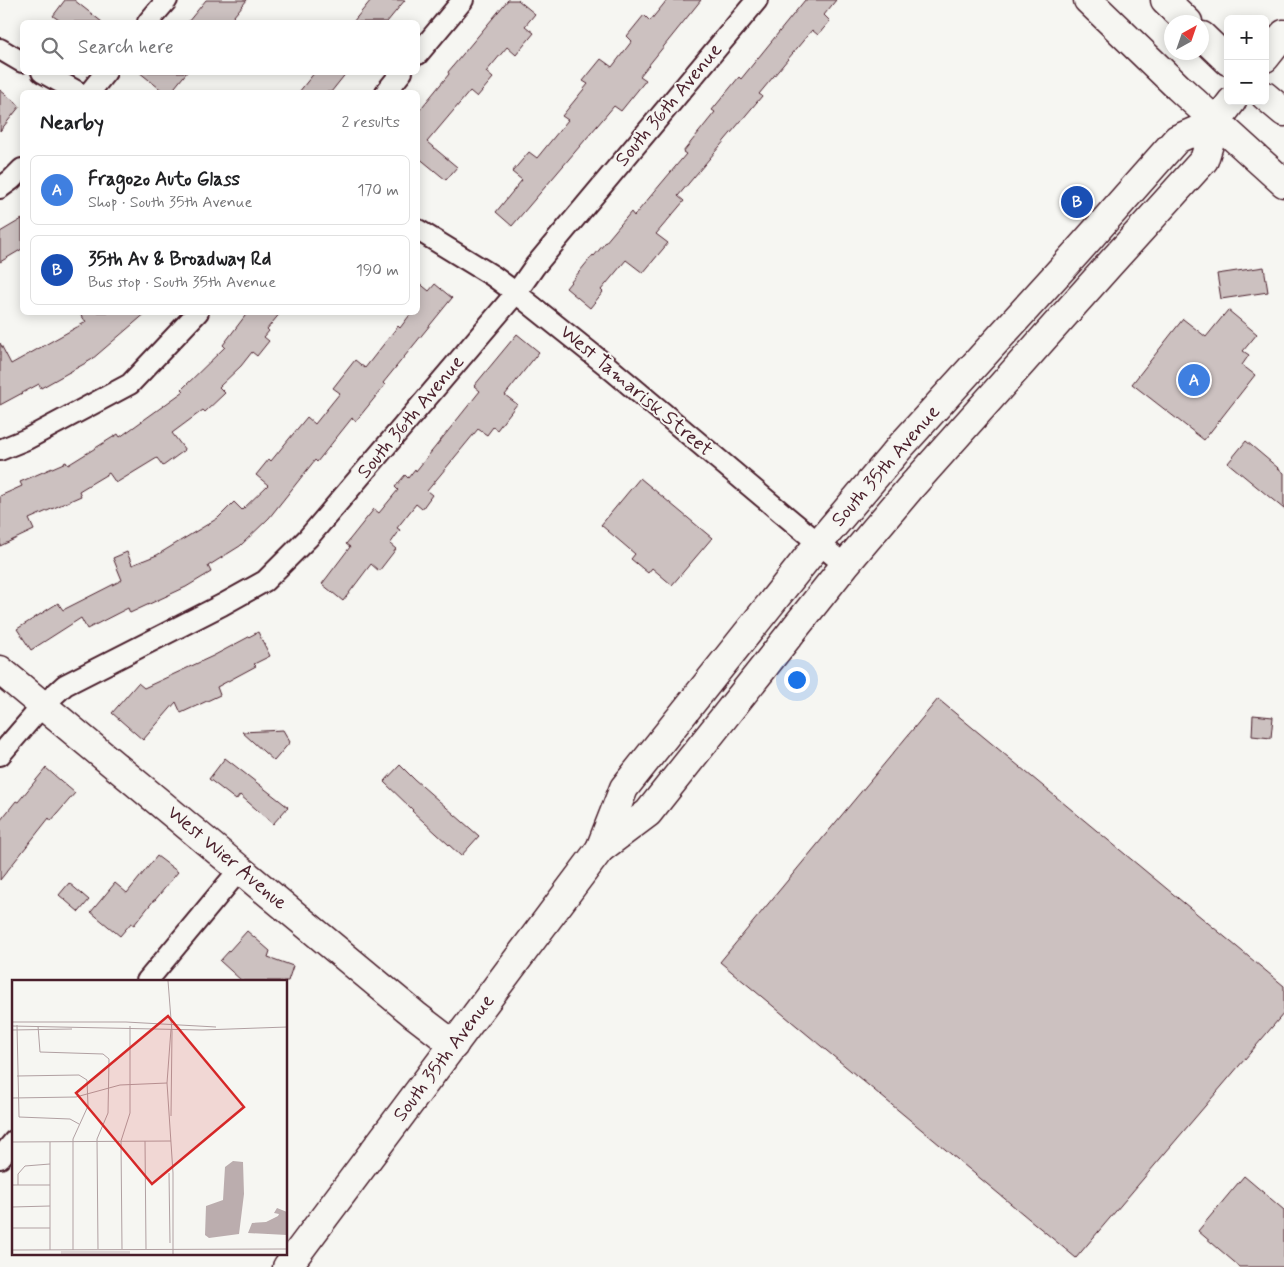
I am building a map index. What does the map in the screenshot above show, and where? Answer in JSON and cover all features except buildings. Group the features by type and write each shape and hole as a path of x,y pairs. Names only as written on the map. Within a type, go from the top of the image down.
{"main road":[{"path":"1088,0 1178,87 1224,112 1284,182"},
{"path":"1165,0 1181,15"},
{"path":"1269,53 1284,34"},
{"path":"1209,43 1227,60"},
{"path":"1269,99 1284,112"},
{"name":"South 35th Avenue","path":"287,1267 600,849 624,788 819,543 900,447 1084,245 1177,139 1224,112"},
{"name":"South 35th Avenue","path":"600,849 648,813 845,565 911,487 1204,160 1224,112"},
{"name":"West Wier Avenue","path":"0,670 415,1015 454,1045"}],"street":[{"path":"150,20 167,0"},
{"path":"420,52 463,0"},
{"name":"South 36th Avenue","path":"0,755 43,705 65,685 265,581 308,538 516,293 541,259 756,0"},
{"path":"0,49 20,61"},
{"path":"47,75 74,90"},
{"path":"92,90 104,75"},
{"path":"388,90 400,75"},
{"path":"0,188 12,180 20,171"},
{"name":"West Tamarisk Street","path":"420,231 494,276 516,293 606,365 845,565"},
{"path":"0,450 27,439 130,384 195,315"},
{"path":"148,980 240,869"},
{"path":"0,1158 12,1143"}],"place":[{"name":"35th Av & Broadway Rd","path":"1077,202"},
{"name":"Fragozo Auto Glass","path":"1194,380"}]}
